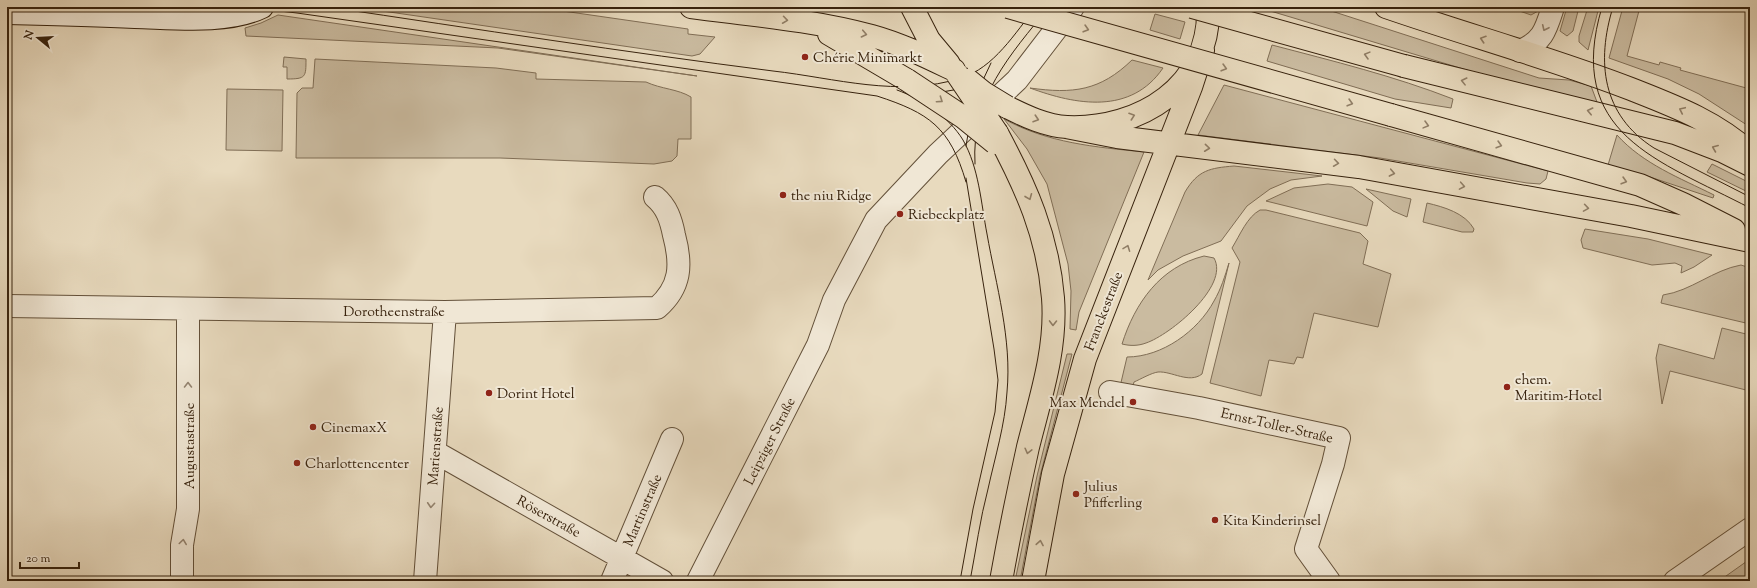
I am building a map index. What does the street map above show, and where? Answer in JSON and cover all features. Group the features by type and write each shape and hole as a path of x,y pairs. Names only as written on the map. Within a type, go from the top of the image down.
{"main road":[{"path":"691,7 812,24 872,36 893,42 957,72 984,93 1007,107 1031,118 1066,127 1117,137 1168,144 1299,158 1359,167 1631,216 1750,240"},
{"path":"912,7 929,40 957,72 1012,162 1026,190 1041,233 1050,270 1053,299 1053,328 1044,384 1013,511 1001,581"},
{"path":"1008,7 1640,185 1683,204 1750,240"},
{"path":"1192,7 1404,66 1675,133 1722,151 1750,165"},
{"path":"1066,127 1110,123 1148,110 1166,100 1183,83 1202,50 1208,7"},
{"path":"1386,7 1606,79 1664,102 1704,120 1731,136 1750,153"},
{"path":"812,24 907,80 996,138"},
{"name":"Franckestraße","path":"1033,581 1053,474 1085,359 1191,87 1202,50"}],"street":[{"path":"7,13 195,18 242,14 262,7"},
{"name":"Leipziger Straße","path":"699,581 818,345 834,300 876,220 938,154 1017,80 1073,7"},
{"path":"1520,51 1531,46 1546,30 1553,7"},
{"name":"Dorotheenstraße","path":"7,306 188,310 444,312 657,308 666,300 677,279 679,255 670,219 662,203 655,197"},
{"name":"Augustastraße","path":"182,581 182,545 188,509 188,310"},
{"name":"Marienstraße","path":"425,581 444,312"},
{"name":"Ernst-Toller-Straße","path":"1110,392 1199,408 1339,438 1333,464 1306,549 1328,581"},
{"name":"Martinstraße","path":"612,581 672,440"},
{"name":"Röserstraße","path":"435,452 662,581"},
{"path":"1675,581 1750,529"}],"shaded area":[{"path":"355,7 535,7 688,29 688,34 715,37 700,54 692,56"},
{"path":"769,7 817,7 816,13"},
{"path":"1257,7 1319,7 1539,78 1569,80 1591,86 1600,110"},
{"path":"1508,7 1541,7 1540,10 1531,15"},
{"path":"1567,7 1579,7 1573,31 1567,36 1560,31"},
{"path":"1588,7 1599,7 1588,50 1579,42 1579,36"},
{"path":"1623,7 1640,7 1627,56 1659,65 1660,62 1681,68 1680,70 1750,89 1750,127 1699,94 1668,79 1609,58"},
{"path":"1155,14 1185,22 1180,39 1150,30"},
{"path":"278,15 697,76 498,48 246,36 245,28 261,23"},
{"path":"1272,45 1363,69 1431,91 1453,99 1451,108 1395,99 1267,61"},
{"path":"284,57 306,59 306,70 304,76 287,79 287,67 283,67"},
{"path":"315,59 496,68 536,73 536,79 646,82 681,92 691,97 691,139 678,139 677,156 672,161 654,164 500,158 296,158 297,93 302,88 313,88"},
{"path":"1132,60 1163,68 1150,83 1135,93 1119,99 1102,102 1084,102 1066,99 1030,88 1060,91 1085,88 1109,78"},
{"path":"1224,85 1548,171 1546,179 1540,184 1527,183 1380,158 1198,135"},
{"path":"227,89 283,90 282,151 226,150"},
{"path":"1004,119 1038,134 1055,139 1090,146 1144,152 1079,312 1076,330 1070,329 1071,291 1068,264 1047,184 1027,149"},
{"path":"1617,135 1638,154 1662,170 1714,195 1713,198 1644,175 1608,165"},
{"path":"1712,164 1750,183 1750,193 1707,172"},
{"path":"1234,166 1322,176 1291,180 1270,189 1247,206 1221,241 1183,256 1158,270 1148,280 1185,192 1190,185 1200,175 1211,169"},
{"path":"1328,184 1352,187 1373,202 1367,226 1266,201 1294,188"},
{"path":"1366,189 1411,199 1407,217 1393,211"},
{"path":"1427,203 1440,206 1460,215 1470,223 1474,229 1473,232 1462,232 1423,222"},
{"path":"1260,210 1266,210 1360,233 1368,241 1363,264 1391,274 1378,327 1314,313 1303,358 1297,357 1294,364 1269,360 1261,396 1210,383 1240,262 1232,248 1251,217"},
{"path":"1585,229 1648,239 1712,255 1694,267 1681,273 1682,266 1675,263 1652,265 1583,248 1581,240"},
{"path":"1204,256 1214,258 1217,269 1214,282 1206,295 1195,308 1169,330 1146,343 1140,345 1122,344 1134,314 1151,289 1174,269 1188,261"},
{"path":"1229,263 1202,374 1192,378 1158,372 1134,382 1131,393 1119,391 1127,357 1140,356 1166,347 1189,332 1199,322 1214,301 1221,287"},
{"path":"1741,265 1750,268 1750,324 1661,303 1663,295 1673,293 1721,271"},
{"path":"1722,328 1750,335 1750,391 1670,371 1662,404 1656,358 1659,344 1714,359"},
{"path":"1067,354 1072,354 1040,476 1020,581 1015,581 1037,476"},
{"path":"1750,559 1750,581 1719,581"}],"tram line":[{"path":"245,7 297,13 877,96 911,109 924,116 935,125 945,135 953,148 966,182"},
{"path":"328,7 843,82 891,86 938,84 973,73 994,58 1036,7"},
{"path":"975,164 975,140 979,118 986,98 1007,60 1049,7"},
{"path":"1602,7 1594,50 1596,85 1608,114 1627,137 1653,157 1750,208"},
{"path":"1613,7 1605,48 1605,67 1608,86 1614,103 1623,120 1637,135 1654,148 1750,197"},
{"path":"966,146 974,99 991,63"},
{"path":"913,97 965,88 984,79"},
{"path":"897,90 916,98 943,116 963,140 973,162 979,186 1005,332 1008,372 1006,404 970,581"},
{"path":"960,581 973,509 995,412 998,380 966,178"}],"place":[{"name":"Chérie Minimarkt","path":"805,57"},
{"name":"the niu Ridge","path":"783,195"},
{"name":"Riebeckplatz","path":"900,214"},
{"name":"ehem. Maritim-Hotel","path":"1507,387"},
{"name":"Dorint Hotel","path":"489,393"},
{"name":"Max Mendel","path":"1133,402"},
{"name":"CinemaxX","path":"313,427"},
{"name":"Charlottencenter","path":"297,463"},
{"name":"Julius Pfifferling","path":"1076,494"},
{"name":"Kita Kinderinsel","path":"1215,520"}]}
